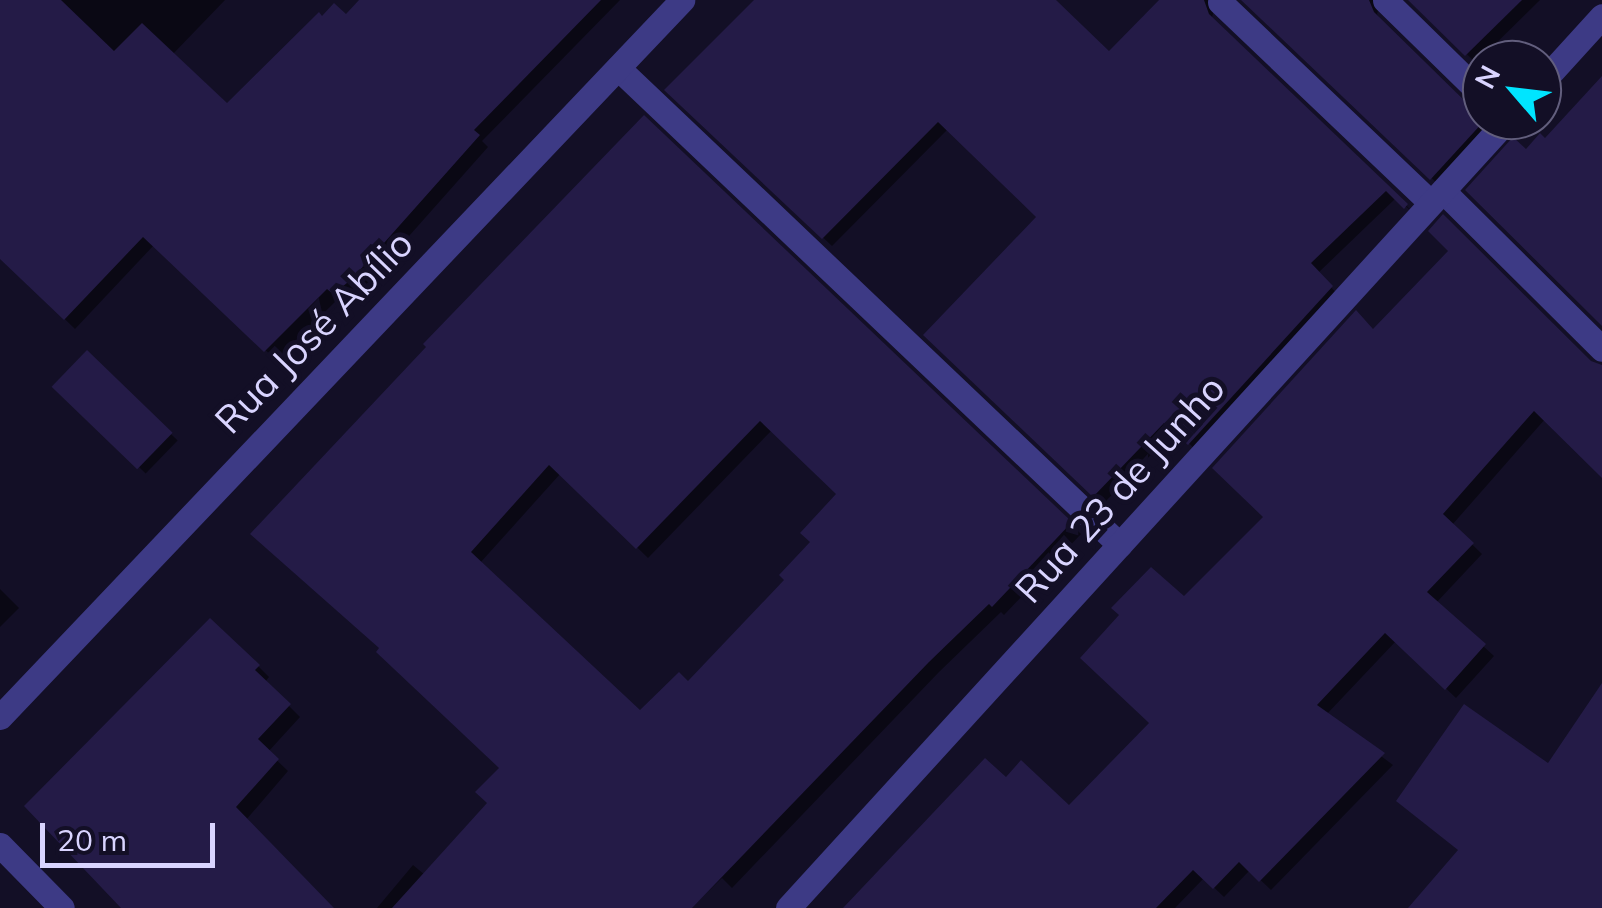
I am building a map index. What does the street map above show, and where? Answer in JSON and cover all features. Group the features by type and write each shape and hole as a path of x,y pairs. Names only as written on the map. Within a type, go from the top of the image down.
{"street":[{"name":"Rua José Abílio","path":"0,717 682,0"},
{"path":"1384,0 1462,76"},
{"path":"1220,2 1602,349"},
{"path":"1562,60 1602,16"},
{"path":"618,68 1120,545"},
{"name":"Rua 23 de Junho","path":"788,908 1489,140"},
{"path":"0,846 62,908"}],"building":[{"path":"0,0 61,0 114,51 142,23 227,103 319,12 322,16 334,3 346,14 359,0 601,0 474,130 480,135 352,279 333,294 327,289 264,352 143,237 64,320 0,259"},
{"path":"754,0 1056,0 1109,51 1159,0 1204,0 1209,14 1408,204 1404,209 1386,191 1311,263 1333,286 1188,445 1164,423 1093,497 923,335 1036,217 938,122 822,239 664,90"},
{"path":"1241,0 1369,0 1374,12 1462,98 1462,140 1467,140 1430,180"},
{"path":"1408,0 1522,0 1481,40 1462,40 1462,53"},
{"path":"1602,76 1602,326 1465,190 1510,140 1526,149 1534,140 1562,140 1562,120"},
{"path":"644,115 1072,522 992,607 989,604 929,662 692,908 392,908 487,803 475,792 499,768 376,652 379,648 250,534 426,347 423,344","holes":["760,421 836,494 800,533 810,542 779,575 784,580 688,681 679,672 640,710 471,552 549,465 636,549"]},
{"path":"1443,214 1591,361 1602,365 1602,478 1534,411 1443,514 1474,543 1427,592 1486,644 1445,690 1385,633 1317,705 1385,753 1259,882 1239,862 1213,889 1193,870 1156,908 843,908 985,758 1006,777 1021,760 1069,805 1149,723 1080,658 1119,615 1111,608 1151,567 1184,596 1263,517 1212,468 1356,310 1373,329 1448,251 1428,231"},
{"path":"87,350 173,433 137,469 52,387"},
{"path":"210,618 260,665 255,670 291,704 258,739 279,759 236,807 334,908 121,908 24,806"},
{"path":"1602,683 1602,908 1408,908 1458,850 1396,801 1464,704 1548,763"}]}
